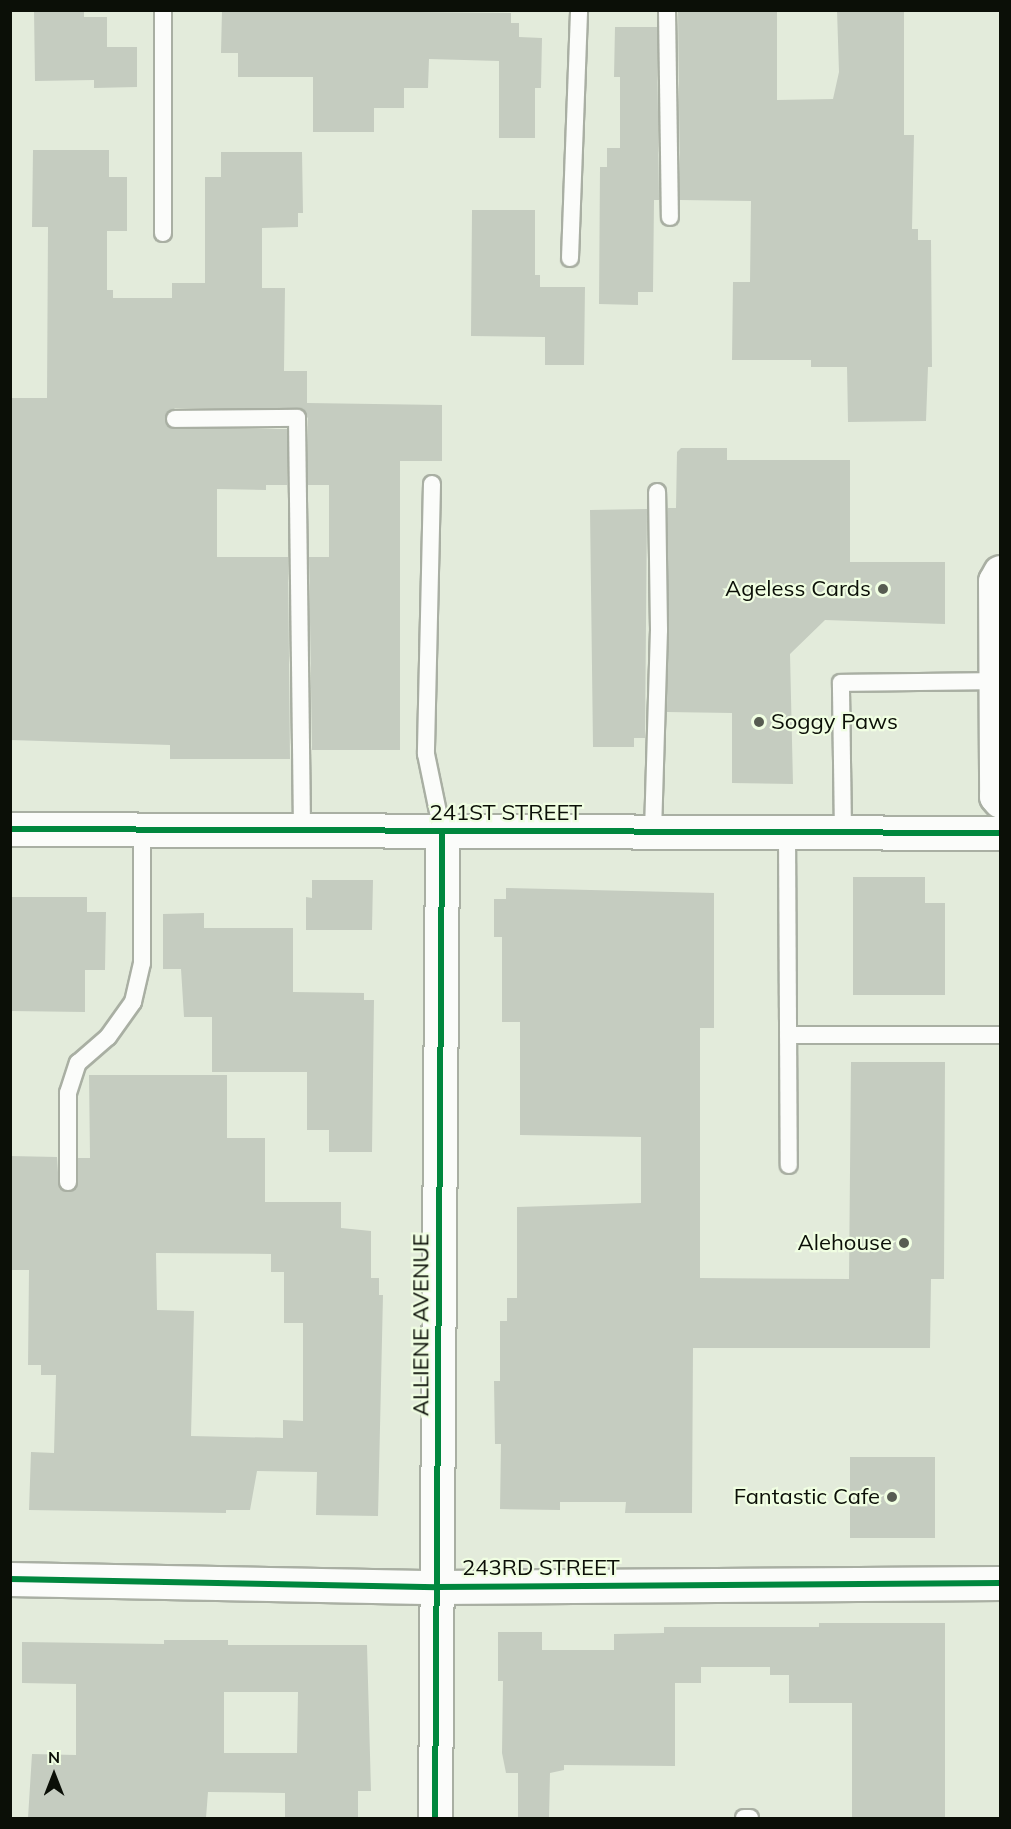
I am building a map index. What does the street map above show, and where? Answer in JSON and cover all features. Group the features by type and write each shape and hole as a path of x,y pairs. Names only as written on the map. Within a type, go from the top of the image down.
{"street":[{"path":"1000,572 995,581 996,796 1000,801"},
{"name":"241ST STREET","path":"10,829 1000,833"},
{"name":"ALLIENE AVENUE","path":"435,1818 442,831"},
{"name":"243RD STREET","path":"10,1579 437,1587 1000,1583"}],"lane":[{"path":"163,233 164,10"},
{"path":"570,258 579,10"},
{"path":"667,10 670,217"},
{"path":"175,419 297,418 302,830"},
{"path":"432,484 426,754 442,831"},
{"path":"653,832 659,630 657,492"},
{"path":"843,833 841,683 996,681"},
{"path":"68,1182 68,1093 78,1063 108,1036 133,1002 142,963 142,829"},
{"path":"787,833 789,1165"},
{"path":"788,1035 1000,1035"},
{"path":"744,1818 750,1818"}],"building":[{"path":"34,10 84,10 84,17 107,17 107,47 137,47 137,87 94,88 94,80 35,81"},
{"path":"222,10 511,13 511,23 519,23 519,37 542,38 541,88 535,88 535,138 499,138 499,61 429,59 428,88 404,88 404,108 374,108 374,132 313,132 313,77 238,77 238,53 221,53"},
{"path":"678,10 777,10 777,100 833,99 839,72 837,10 904,10 904,135 914,135 912,229 918,229 918,240 931,240 932,367 928,367 926,421 848,422 847,367 811,367 811,360 732,360 733,282 750,282 751,201 680,200"},
{"path":"615,27 657,27 659,200 654,200 653,292 638,292 638,305 599,304 600,167 607,167 607,148 620,148 620,77 614,77"},
{"path":"33,150 109,150 109,177 127,177 127,231 107,231 107,290 113,290 113,298 172,298 172,283 205,283 205,177 221,177 221,152 302,152 303,213 298,213 298,227 262,228 262,288 285,288 284,371 307,371 307,403 442,405 442,461 400,461 400,750 312,750 309,557 329,557 329,485 308,485 308,418 297,408 175,408 165,418 166,425 175,429 287,429 287,485 266,485 266,490 217,489 217,557 288,557 290,759 170,759 170,745 10,740 10,398 47,398 48,227 32,227"},
{"path":"472,210 535,210 535,275 540,275 540,287 585,287 584,365 545,365 545,337 471,336"},
{"path":"681,448 727,448 727,460 850,460 850,562 945,562 945,624 825,620 790,654 793,784 732,783 732,713 667,712 668,508 676,508 677,452"},
{"path":"647,509 645,738 634,738 634,747 593,747 590,510"},
{"path":"853,877 925,877 925,903 945,903 945,995 853,995"},
{"path":"312,880 373,880 372,930 306,930 306,897 312,898"},
{"path":"506,888 714,893 714,1028 700,1028 700,1278 849,1279 851,1062 945,1062 944,1279 931,1279 930,1348 693,1348 692,1513 625,1513 626,1502 560,1502 560,1510 500,1509 501,1444 495,1444 494,1381 500,1381 500,1321 507,1321 507,1298 517,1298 517,1207 641,1203 641,1137 520,1135 520,1022 502,1022 502,937 494,937 494,899 506,899"},
{"path":"10,897 87,897 87,912 106,912 105,970 85,970 85,1012 10,1011"},
{"path":"204,913 204,928 293,928 293,992 364,993 364,1000 374,1000 372,1152 329,1152 329,1130 307,1130 307,1072 212,1072 212,1017 184,1017 181,969 163,969 163,914"},
{"path":"89,1075 227,1075 227,1138 265,1138 265,1202 341,1202 341,1228 371,1231 371,1278 379,1278 379,1295 383,1295 378,1516 316,1515 317,1472 257,1471 250,1510 226,1510 226,1513 29,1510 31,1452 54,1453 56,1375 41,1375 41,1365 28,1365 29,1270 10,1270 10,1156 57,1157 59,1188 67,1192 77,1188 78,1158 90,1158","holes":["156,1253 271,1254 271,1272 284,1272 284,1323 303,1323 303,1421 283,1420 283,1438 191,1436 194,1311 157,1310"]},
{"name":"Fantastic Cafe","path":"850,1457 935,1457 935,1538 850,1538"},
{"path":"819,1623 945,1623 945,1818 852,1818 852,1703 789,1703 789,1675 770,1675 770,1667 701,1667 701,1683 675,1683 675,1766 564,1765 564,1770 550,1773 549,1818 518,1818 518,1773 506,1773 502,1753 503,1681 498,1681 498,1632 542,1632 542,1650 614,1650 614,1634 664,1633 664,1627 819,1627"},
{"path":"164,1640 228,1640 228,1645 367,1645 371,1791 358,1791 358,1818 285,1818 285,1793 208,1792 206,1818 28,1818 32,1754 76,1755 76,1684 22,1683 22,1642 164,1644","holes":["224,1692 298,1692 297,1753 224,1753"]}],"cycle path":[{"path":"10,829 1000,833"},
{"path":"435,1818 442,831"},
{"path":"10,1579 437,1587 1000,1583"}],"place":[{"name":"Ageless Cards","path":"883,589"},
{"name":"Soggy Paws","path":"759,722"},
{"name":"Alehouse","path":"904,1243"},
{"name":"Fantastic Cafe","path":"892,1497"}]}
